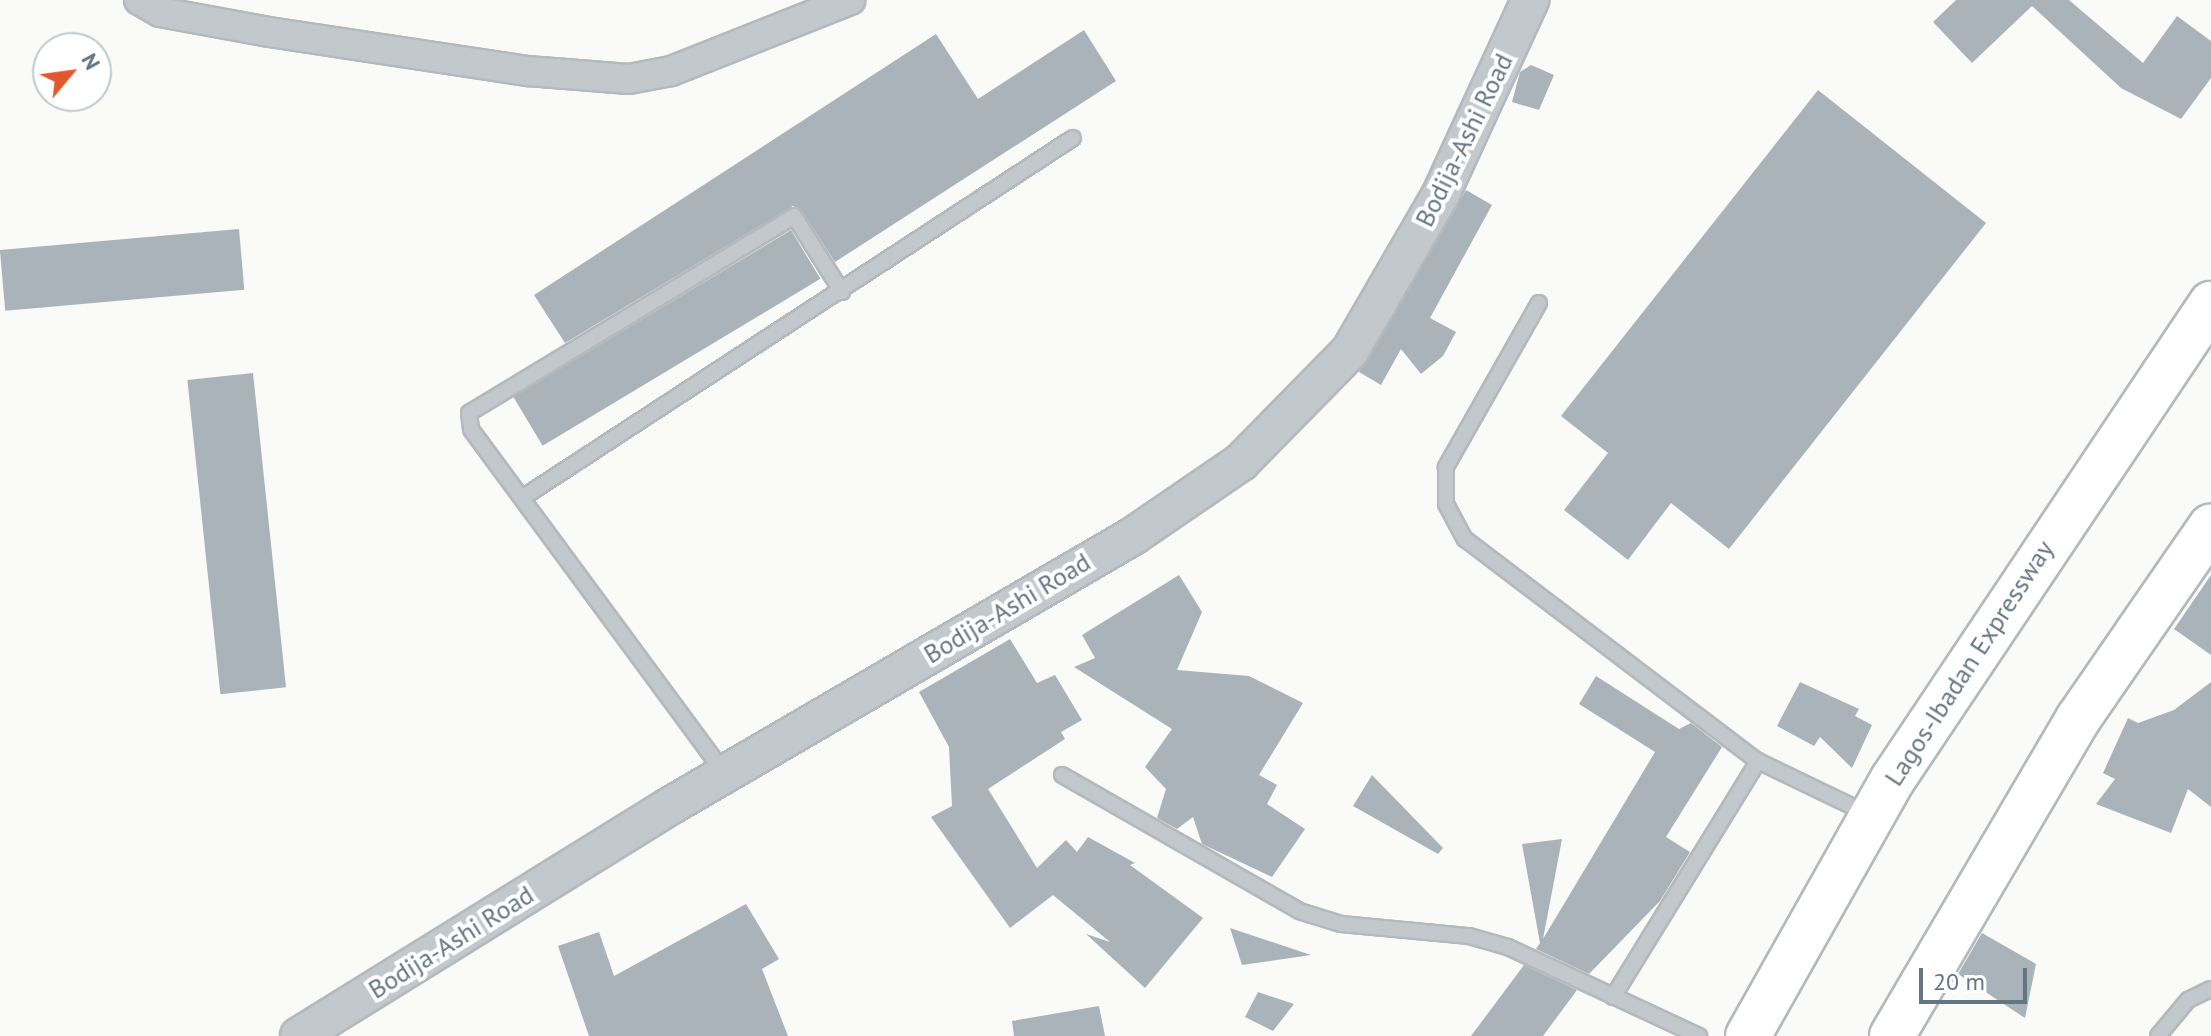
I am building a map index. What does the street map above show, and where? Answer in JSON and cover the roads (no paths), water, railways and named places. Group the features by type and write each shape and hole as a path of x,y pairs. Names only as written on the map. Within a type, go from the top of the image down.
{"highway":[{"name":"Lagos-Ibadan Expressway","path":"1748,1036 1872,816 2079,493 2211,304"},
{"path":"1892,1036 2078,719 2211,526"}],"street":[{"path":"139,0 160,12 269,32 528,71 629,79 671,71 850,0"},
{"name":"Bodija-Ashi Road","path":"299,1036 726,776 1196,497 1283,422 1350,351 1440,196 1530,0"}],"lane":[{"path":"522,498 842,292 1073,138"},
{"path":"726,776 471,429 469,413 488,397 794,216 842,292"},
{"path":"1539,303 1446,467 1446,504 1465,539 1758,761 1872,816"},
{"path":"1613,997 1758,761"},
{"path":"1062,775 1299,911 1341,924 1469,936 1546,962 1699,1036"},
{"path":"2158,1036 2188,1000 2211,989"}]}
